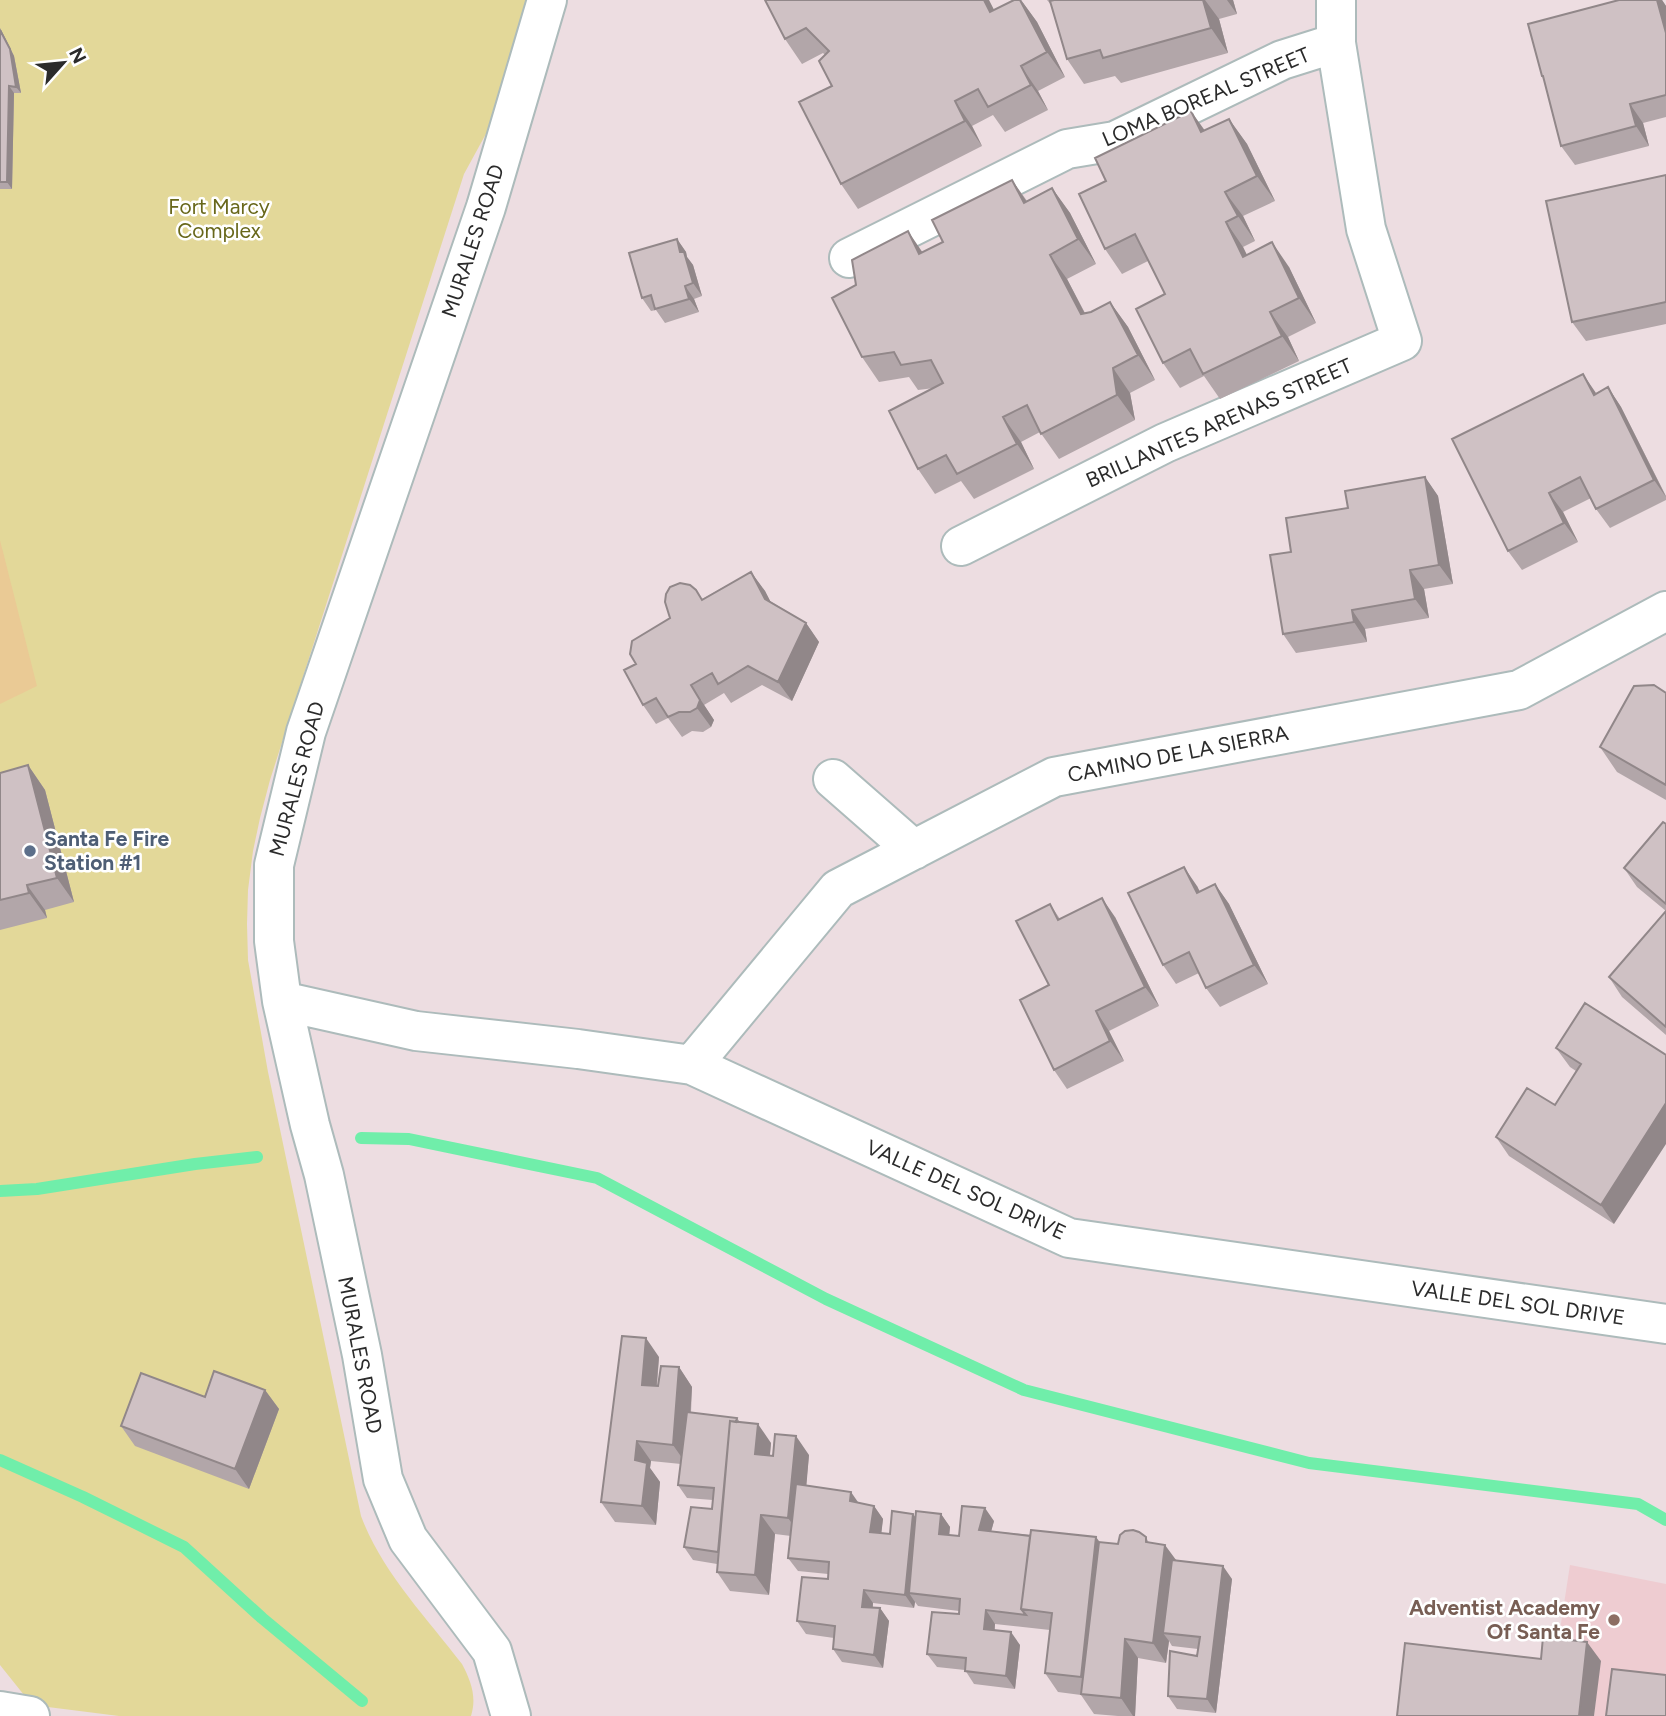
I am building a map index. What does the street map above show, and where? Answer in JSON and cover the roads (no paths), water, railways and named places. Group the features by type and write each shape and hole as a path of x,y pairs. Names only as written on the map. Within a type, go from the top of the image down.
{"street":[{"name":"MURALES ROAD","path":"511,1716 492,1651 408,1539 383,1479 362,1356 324,1175 282,1000 274,941 274,865 306,733 486,207 547,0"},
{"path":"1336,0 1336,43"},
{"name":"LOMA BOREAL STREET","path":"849,258 1067,149 1115,141 1282,60 1336,43"},
{"name":"BRILLANTES ARENAS STREET","path":"961,546 1165,443 1402,341 1366,229 1336,43"},
{"name":"CAMINO DE LA SIERRA","path":"692,1065 838,889 1054,777 1520,690 1666,611"},
{"path":"833,779 914,850"},
{"name":"VALLE DEL SOL DRIVE","path":"282,1000 416,1031 692,1065 1069,1238 1666,1324"},
{"path":"0,1711 30,1716"}],"waterway":[{"path":"361,1138 409,1139 597,1178 826,1299 1024,1390 1309,1463 1638,1504 1666,1520"},
{"path":"0,1191 37,1189 257,1157"},
{"path":"0,1460 184,1547 262,1618 362,1701"}],"place":[{"name":"Santa Fe Fire Station #1","path":"30,851"},
{"name":"Adventist Academy Of Santa Fe","path":"1614,1620"}],"park label":[{"name":"Fort Marcy Complex","path":"219,219"}]}
